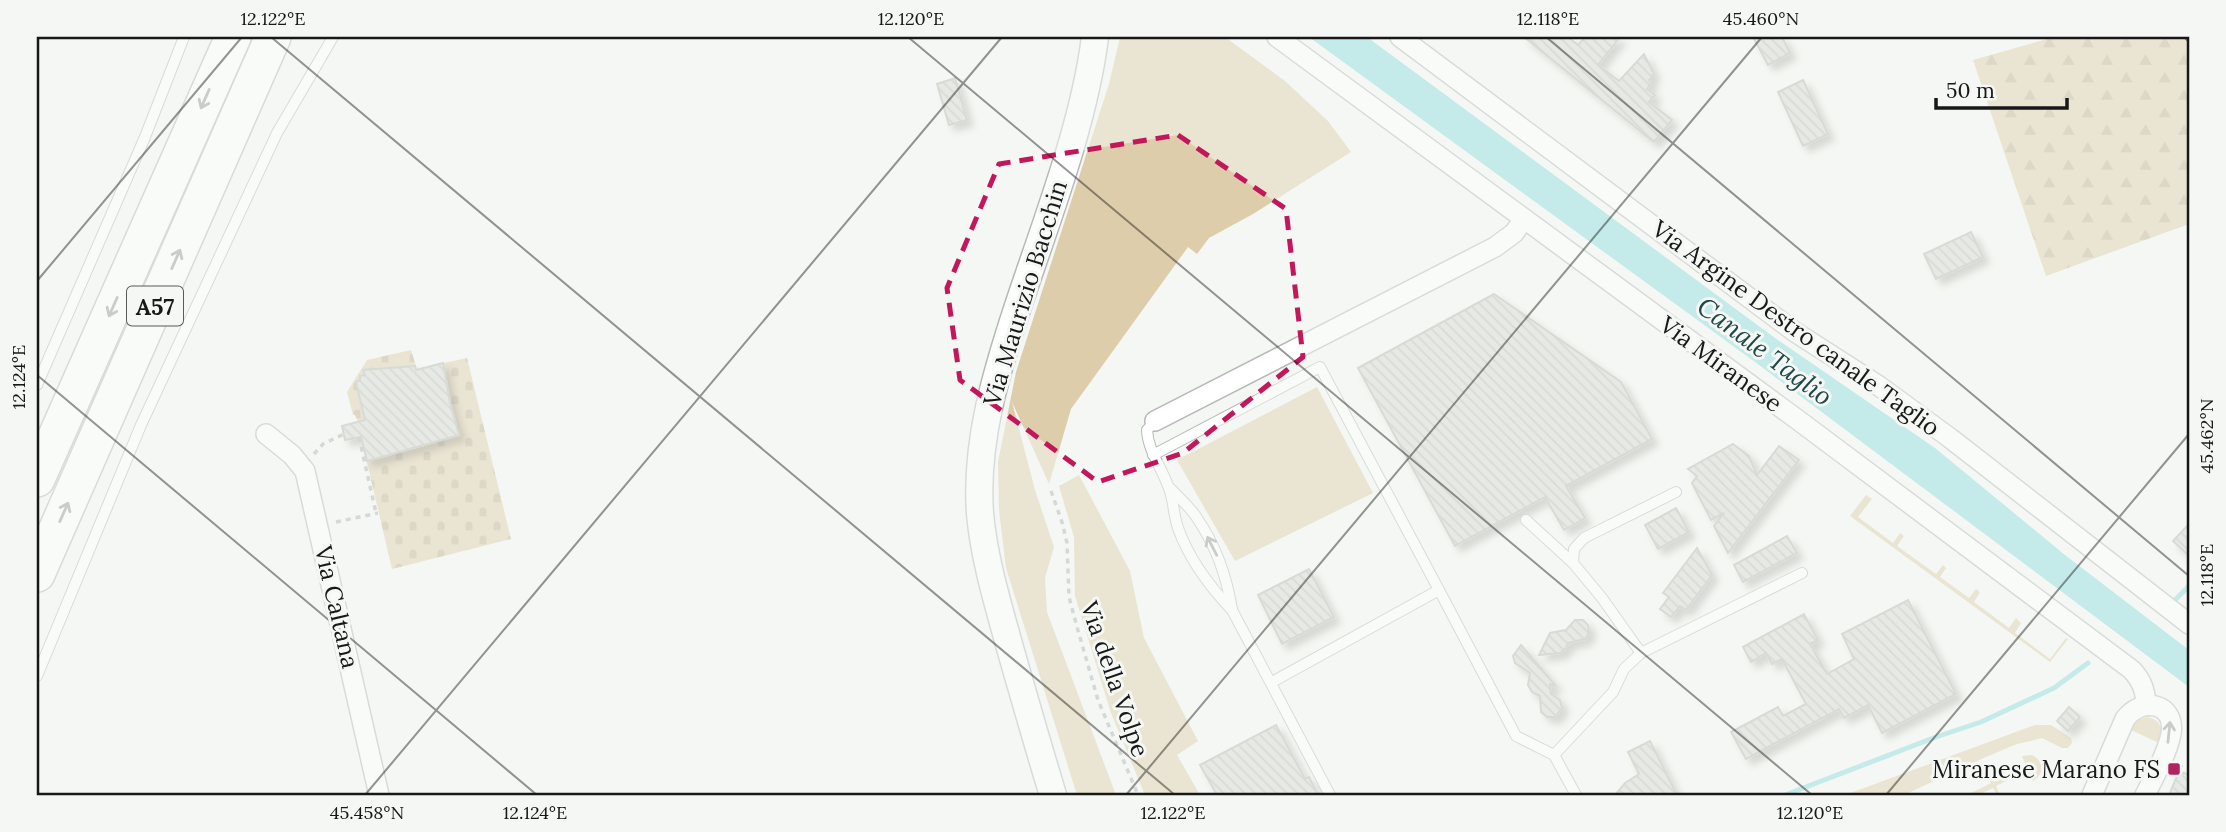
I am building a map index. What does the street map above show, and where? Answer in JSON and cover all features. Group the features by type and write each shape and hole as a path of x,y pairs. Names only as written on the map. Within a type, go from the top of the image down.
{"highway":[{"name":"A57","path":"37,479 233,37"},
{"name":"A57","path":"37,575 273,37"}],"main road":[{"name":"Via Maurizio Bacchin","path":"1053,795 988,560 980,512 982,456 988,410 1000,359 1054,196 1088,79 1095,37"}],"street":[{"path":"1088,79 1109,37"},
{"name":"Via Miranese","path":"1277,37 1798,420 2132,670 2141,680 2146,704 2160,708 2169,717 2171,725 2169,741 2145,795"},
{"name":"Via Argine Destro canale Taglio","path":"1400,37 1795,332 1879,386 1950,438 2189,624"},
{"path":"1155,421 1495,247 1514,233 1524,219"},
{"name":"Via Caltana","path":"285,450 306,471 379,795"},
{"path":"2092,795 2125,719 2131,711 2146,704"}],"lane":[{"path":"37,385 145,137 184,37"},
{"path":"37,676 141,425 277,133 333,37"},
{"path":"1153,455 1320,367 1516,736 1554,755 1576,795"},
{"path":"1155,421 1147,430 1148,443 1169,486 1198,518 1226,576 1232,610"},
{"path":"1169,486 1178,530 1201,572 1232,610 1330,795"},
{"path":"1573,563 1574,549 1584,538 1676,492"},
{"path":"1526,520 1573,563 1641,653"},
{"path":"1554,755 1613,692 1624,669 1641,653 1802,573"},
{"path":"1272,682 1439,590"}],"path":[{"path":"285,450 323,444 344,434"},
{"path":"318,526 377,513 359,438"},
{"name":"Via della Volpe","path":"1051,491 1065,532 1069,597 1077,627 1098,700 1138,795"}],"highlighted area":[{"path":"1178,135 1286,209 1303,357 1183,453 1098,482 960,380 947,288 999,164"}],"green space":[{"path":"1120,37 1225,37 1285,81 1328,121 1351,152 1253,214 1209,238 1197,254 1188,247 1071,409 1049,484 1012,402 1035,490 1054,547 1045,578 1047,612 1116,795 1077,795 1006,568 999,510 998,462 1016,372 1109,84"},
{"path":"2054,37 2189,37 2189,224 2046,276 1973,60"},
{"path":"411,350 417,369 467,358 511,539 392,569 361,437 345,440 342,426 358,422 353,415 347,392 367,360"},
{"path":"1317,387 1373,493 1235,561 1177,460"},
{"path":"1079,475 1130,571 1144,638 1198,741 1177,755 1200,795 1145,795 1111,713 1075,596 1074,537 1059,486"},
{"path":"1866,495 1872,499 1858,517 1893,543 1900,533 1904,536 1897,546 1936,574 1943,565 1946,568 1940,577 1969,598 1976,589 1980,592 1974,602 2009,628 2016,618 2021,623 2015,633 2050,659 2066,638 2068,639 2050,662 1850,516"},
{"path":"2147,717 2156,720 2160,726 2159,743 2131,730 2136,721"},
{"path":"2035,725 2051,725 2071,738 2072,743 2068,748 2062,748 2042,738 2017,744 1904,795 1845,795"},
{"path":"2032,755 2042,768 2040,775 2033,781 2028,770 1996,786 2000,795 1997,795 1993,788 1978,795 1967,795 1991,783 1985,772 1989,770 1994,782 2027,768 2022,756"}],"water":[{"name":"Canale Taglio","path":"1309,37 1367,37 1775,338 1935,448 2065,555 2189,650 2189,687 1755,362"}],"building":[{"path":"1524,37 1568,37 1578,45 1585,37 1620,37 1598,65 1619,81 1644,54 1654,74 1647,89 1655,95 1649,102 1672,120 1654,142"},
{"path":"1753,37 1782,37 1790,53 1768,65"},
{"path":"955,78 967,120 949,125 937,84"},
{"path":"1803,80 1828,134 1803,146 1778,92"},
{"path":"1971,232 1983,257 1936,279 1924,254"},
{"path":"1494,294 1621,382 1652,439 1566,486 1585,518 1564,530 1545,497 1455,546 1358,368"},
{"path":"443,363 459,435 367,461 361,437 345,440 342,426 365,420 356,382 360,380 360,376 365,375 363,370 415,366 416,370"},
{"path":"1733,444 1749,456 1757,475 1779,446 1799,460 1728,553 1714,526 1724,513 1711,520 1692,483 1697,476 1688,469"},
{"path":"1676,508 1689,532 1658,549 1645,525"},
{"path":"2189,524 2189,556 2173,541"},
{"path":"1787,536 1797,553 1743,582 1734,565"},
{"path":"1697,548 1712,575 1686,610 1680,606 1671,617 1660,609 1669,597 1663,593"},
{"path":"1309,569 1334,617 1282,644 1258,595"},
{"path":"1908,600 1956,694 1882,733 1868,705 1844,718 1839,709 1746,759 1731,732 1778,707 1783,716 1806,704 1782,659 1772,664 1766,653 1751,662 1743,647 1804,614 1818,640 1810,644 1827,674 1854,659 1842,634"},
{"path":"1575,620 1583,620 1588,625 1589,633 1585,639 1568,643 1560,653 1539,655 1550,633 1566,630"},
{"path":"1521,645 1556,686 1550,684 1551,694 1560,700 1562,708 1555,717 1547,717 1541,712 1540,696 1532,692 1528,685 1530,673 1515,663 1513,656"},
{"path":"2069,707 2080,717 2068,731 2057,721"},
{"path":"1276,725 1305,779 1309,777 1318,795 1217,795 1200,765"},
{"path":"1650,741 1677,795 1615,795 1625,783 1639,774 1628,752"},
{"path":"2179,771 2189,775 2189,795 2169,795"}],"waterway":[{"path":"2175,600 2189,586"},
{"path":"1785,795 1981,722 2054,688 2088,663"}],"place":[{"name":"Miranese Marano FS","path":"2174,769"}]}
